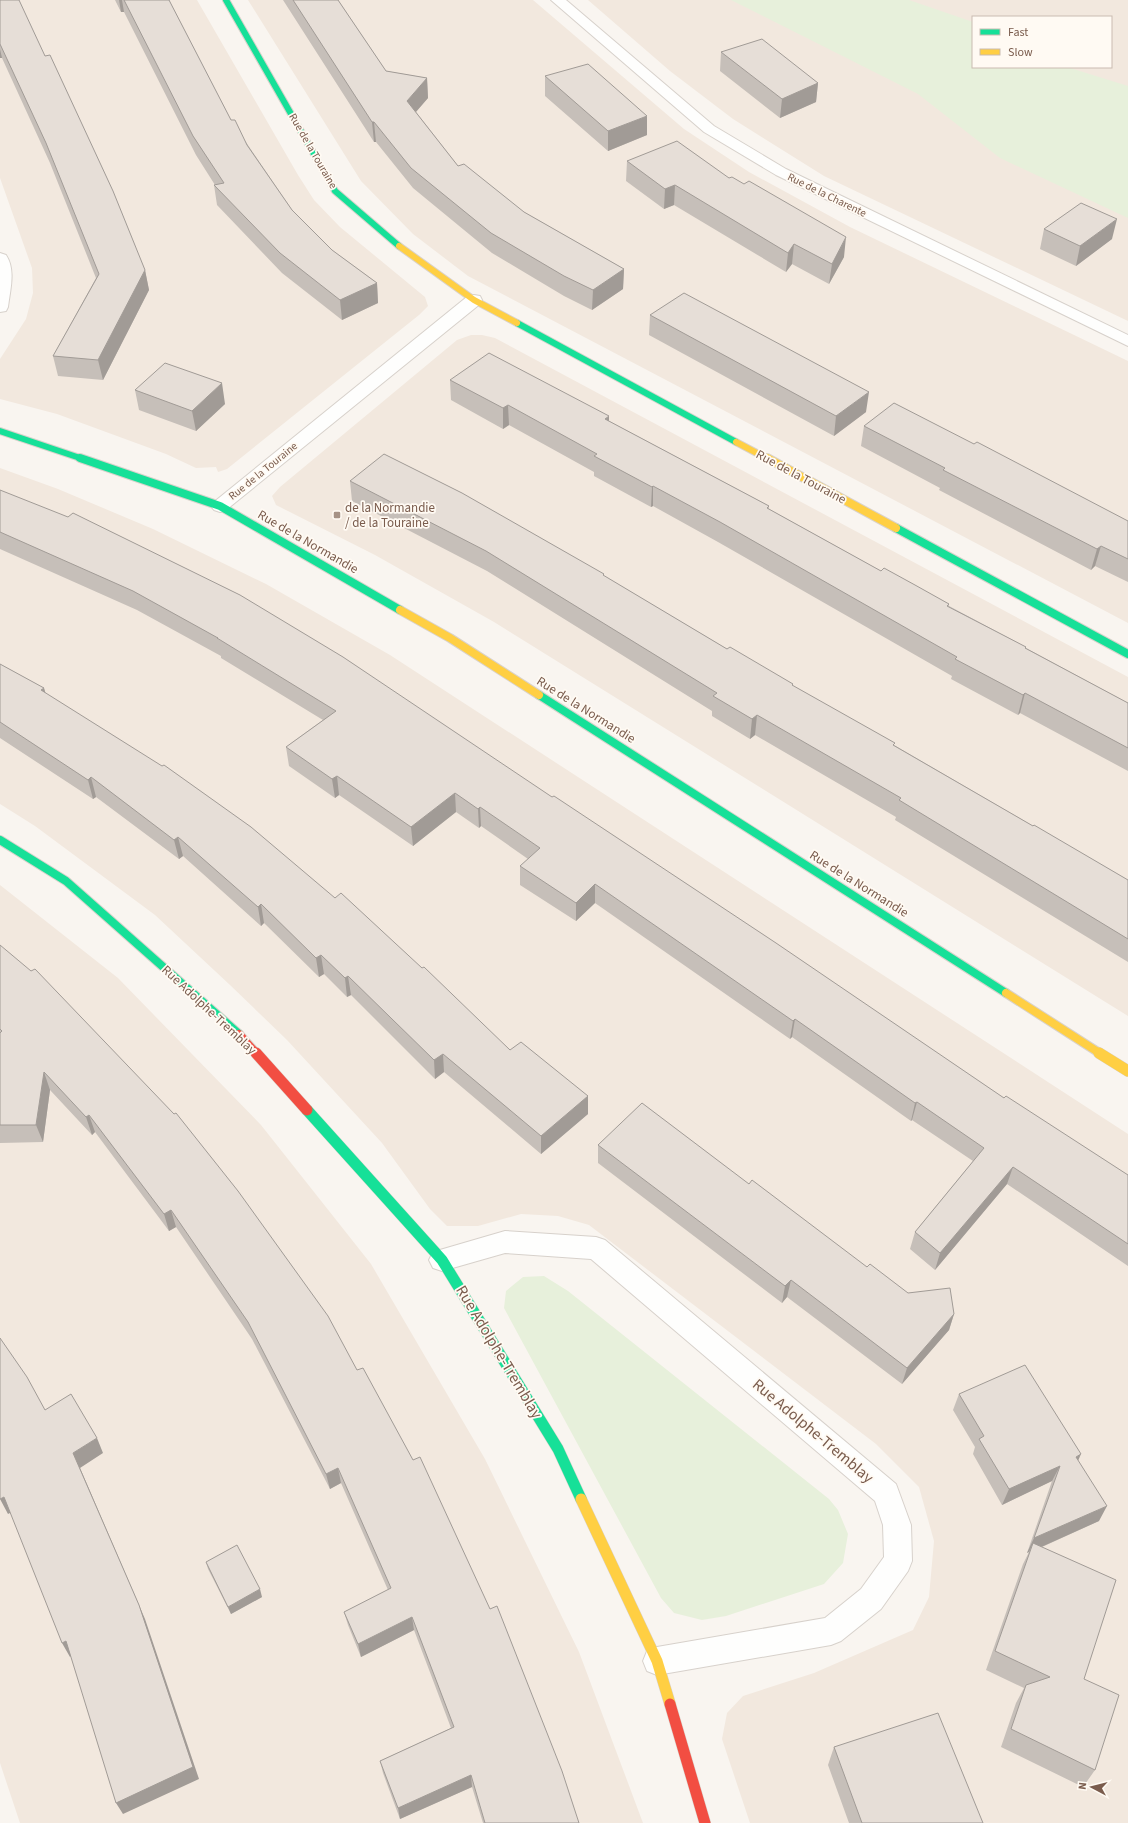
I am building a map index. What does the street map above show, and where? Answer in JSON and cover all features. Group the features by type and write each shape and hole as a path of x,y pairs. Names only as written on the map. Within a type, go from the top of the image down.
{"street":[{"name":"Rue de la Touraine","path":"226,0 335,191 389,239 474,300 1128,654"},
{"name":"Rue de la Charente","path":"558,0 709,129 769,165 1128,341"},
{"path":"0,258 4,271 0,307"},
{"name":"Rue de la Touraine","path":"220,506 474,300"},
{"name":"Rue de la Normandie","path":"0,430 220,506 450,638 1128,1071"},
{"name":"Rue Adolphe-Tremblay","path":"0,840 66,881 239,1034 442,1260 558,1449 657,1661 706,1823"},
{"name":"Rue Adolphe-Tremblay","path":"442,1260 505,1242 596,1248 886,1493 897,1525 898,1561 871,1599 831,1631 657,1661"}],"shaded area":[{"path":"0,0 197,0 314,200 340,227 425,297 428,306 419,315 227,469 218,472 216,467 196,468 166,454 57,414 0,399 0,359 26,319 33,293 32,268 0,178"},
{"path":"248,0 533,0 684,129 749,172 850,227 1128,361 1128,623 468,276 413,234 361,181"},
{"path":"588,0 1128,0 1128,321 824,176 733,119 670,71"},
{"path":"471,335 482,335 495,338 1128,677 1128,1016 494,622 375,555 276,505 272,496 280,487 457,340"},
{"path":"0,468 58,489 153,529 266,584 390,655 1128,1134 1128,1823 750,1823 722,1739 727,1713 743,1696 814,1673 913,1630 929,1597 934,1541 919,1487 876,1444 589,1225 558,1216 521,1214 478,1226 447,1226 430,1209 382,1143 287,1040 230,985 155,915 35,826 0,804"},
{"path":"0,885 118,978 261,1125 371,1264 485,1459 579,1652 643,1823 20,1823 0,1763"}],"green space":[{"path":"731,0 909,0 972,22 972,68 1070,68 1128,86 1128,218 1000,158 918,94"},
{"path":"544,1276 568,1291 829,1499 838,1510 848,1534 843,1563 824,1584 726,1616 702,1620 674,1613 661,1598 504,1308 506,1291 523,1277"}],"building":[{"path":"0,0 19,0 45,56 50,55 113,191 145,270 98,360 53,356 99,274 46,143 0,44"},
{"path":"124,0 169,0 231,120 235,120 247,145 292,210 332,250 377,283 340,300 280,253 214,185 224,183 193,136"},
{"path":"293,0 338,0 386,71 427,78 407,101 458,166 464,164 524,212 624,269 593,290 564,276 491,233 411,168 374,122 372,122"},
{"path":"762,39 818,83 782,99 721,52"},
{"path":"588,64 647,116 608,131 545,76"},
{"path":"677,141 729,178 732,177 744,184 749,181 846,237 832,264 794,244 788,253 675,185 665,189 627,161"},
{"path":"1081,203 1117,219 1080,246 1044,229"},
{"path":"684,293 869,392 836,416 650,315"},
{"path":"489,353 609,416 605,419 769,506 767,508 881,571 884,568 949,604 947,606 1128,703 1128,748 1025,693 1023,695 955,659 957,657 720,522 594,456 597,454 508,405 503,408 450,380"},
{"path":"165,363 222,383 192,411 135,390"},
{"path":"894,403 974,444 977,442 1128,521 1128,559 1101,546 1097,549 943,470 945,468 864,426"},
{"path":"384,454 462,493 604,574 603,575 727,649 730,647 793,684 792,685 895,743 893,745 1128,880 1128,939 899,800 901,798 757,715 752,719 713,696 717,693 486,551 350,481"},
{"path":"0,490 68,517 73,513 240,595 343,657 552,797 554,796 776,943 1004,1098 1006,1096 1128,1175 1128,1244 1013,1167 940,1253 915,1232 984,1148 917,1102 915,1103 795,1019 793,1021 595,884 576,903 520,866 540,848 480,807 478,809 455,793 411,827 337,776 332,779 286,747 336,711 218,638 133,591 0,532"},
{"path":"0,664 44,688 41,690 162,766 164,765 251,827 335,898 341,893 422,968 424,967 510,1050 521,1042 588,1096 541,1136 443,1054 434,1060 348,976 345,978 321,955 316,958 261,904 258,907 178,837 174,840 91,777 88,780 0,722"},
{"path":"0,945 31,971 35,969 174,1114 176,1113 238,1191 328,1316 357,1370 363,1368 413,1460 420,1457 490,1609 497,1606 562,1771 579,1823 485,1823 471,1775 398,1808 380,1761 454,1727 412,1617 358,1644 344,1612 391,1588 338,1468 326,1474 248,1322 171,1210 164,1214 89,1115 86,1117 44,1072 36,1125 0,1125 0,1033 2,1031 0,1029"},
{"path":"642,1103 749,1184 752,1180 867,1267 870,1264 908,1293 950,1288 954,1314 907,1368 791,1280 785,1286 598,1145"},
{"path":"0,1338 27,1377 45,1410 71,1394 97,1438 73,1453 139,1605 193,1767 116,1803 66,1641 62,1643 4,1497 0,1499"},
{"path":"1025,1365 1081,1454 1076,1457 1107,1506 1034,1538 1060,1466 1009,1489 979,1439 984,1436 959,1394"},
{"path":"1033,1543 1116,1580 1084,1679 1119,1695 1095,1770 1011,1729 1026,1685 1050,1677 995,1651"},
{"path":"237,1545 260,1589 228,1607 206,1562"},
{"path":"938,1713 983,1823 862,1823 834,1747"}],"traffic: fast":[{"path":"226,0 335,191 399,246"},
{"path":"517,323 736,442"},
{"path":"0,431 220,506 400,610"},
{"path":"896,528 1128,654"},
{"path":"539,695 1006,993"},
{"path":"0,840 66,881 239,1034"},
{"path":"307,1110 442,1260 558,1449 581,1499"}],"traffic: slow":[{"path":"399,246 474,300 517,323"},
{"path":"736,442 896,528"},
{"path":"400,610 450,638 539,695"},
{"path":"1006,993 1128,1071"},
{"path":"581,1499 657,1661 670,1704"}],"traffic: jam":[{"path":"239,1034 307,1110"},
{"path":"670,1704 705,1823"}],"place":[{"name":"de la Normandie / de la Touraine","path":"337,515"}]}
